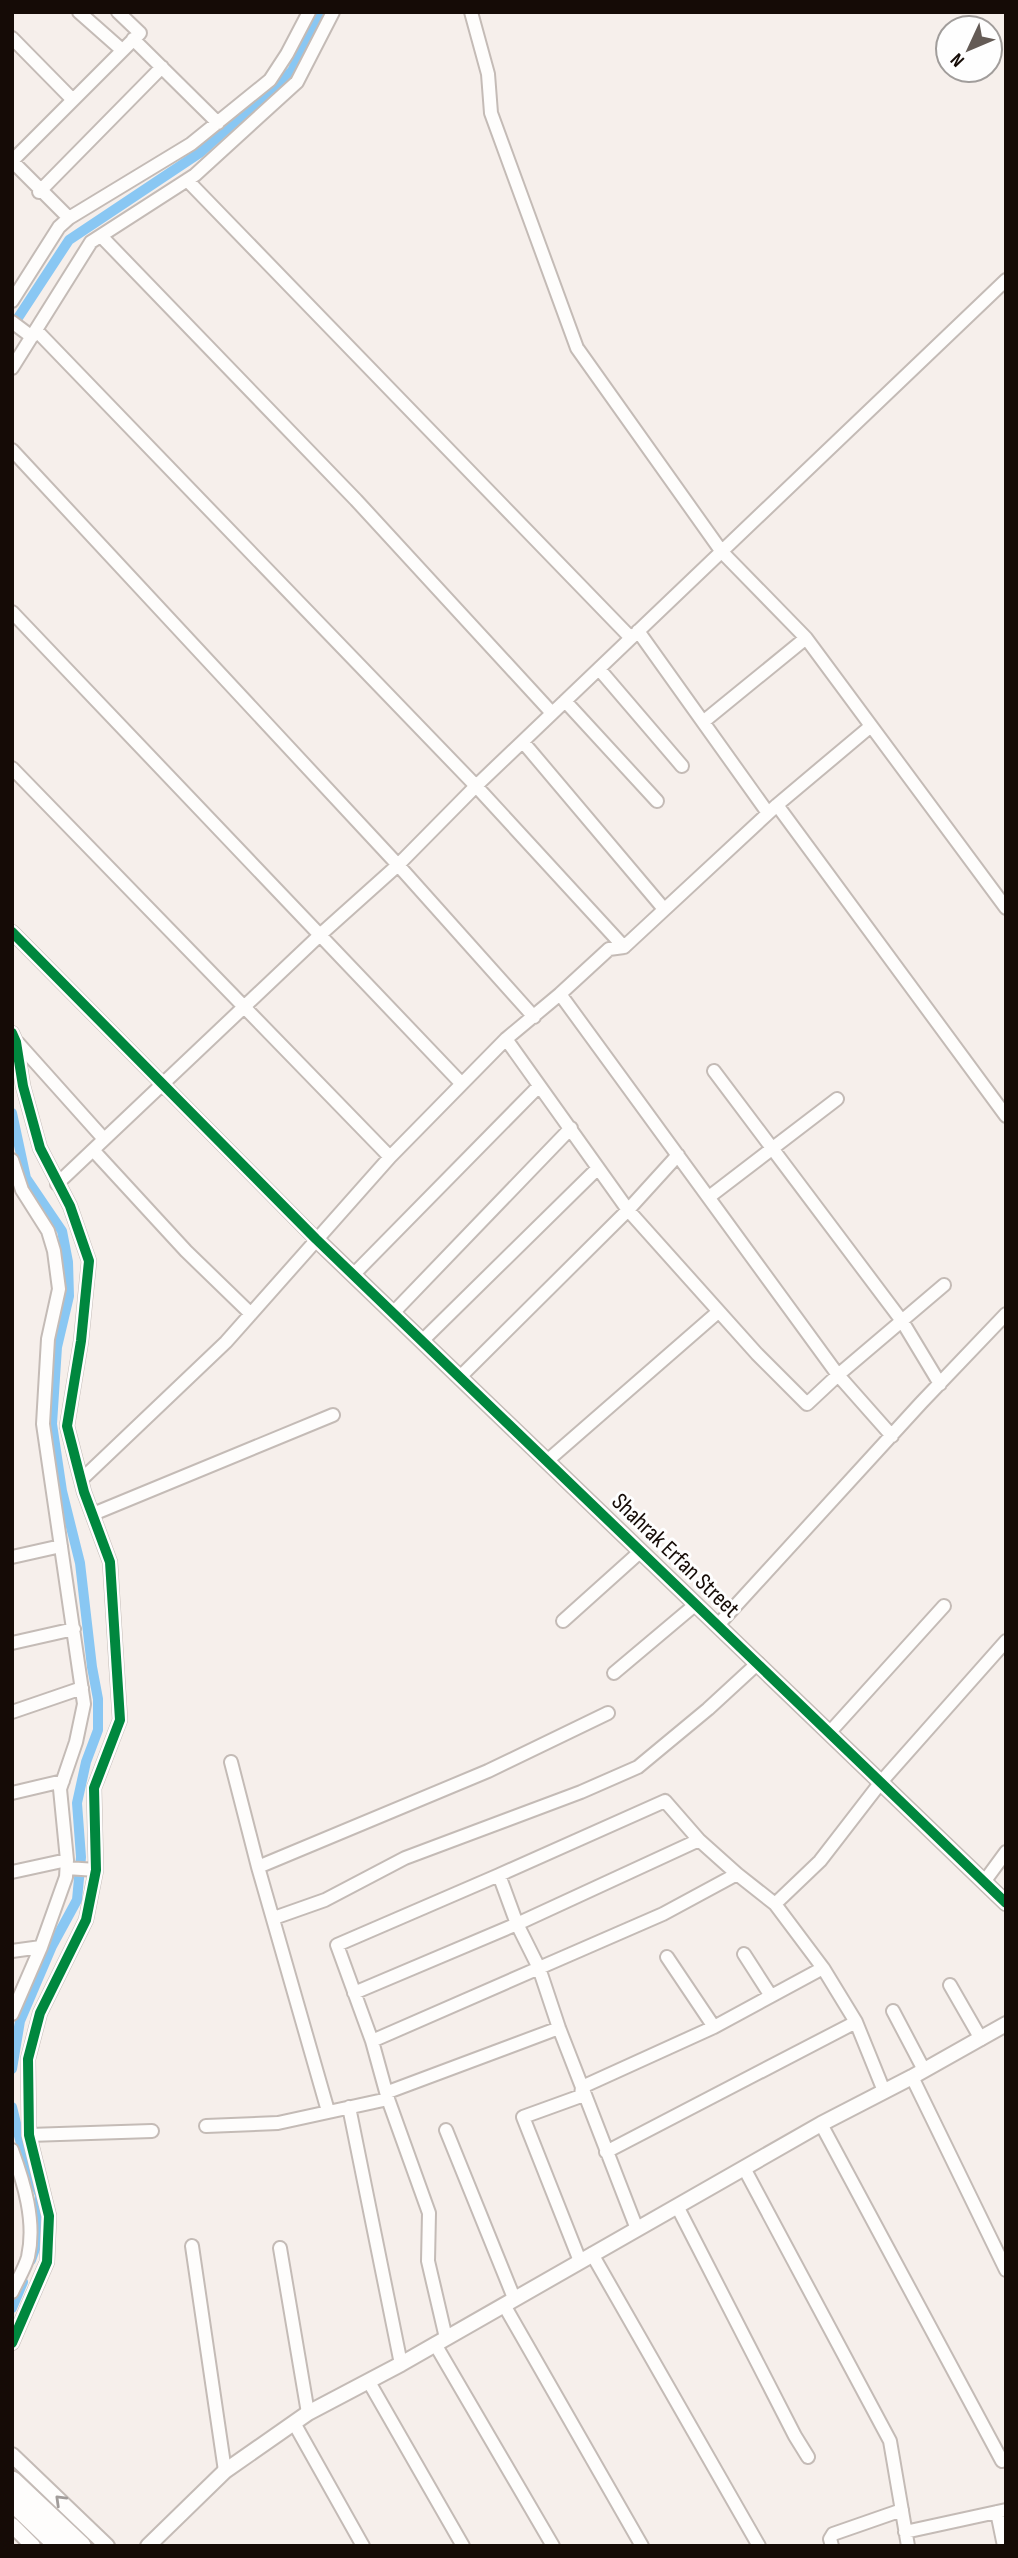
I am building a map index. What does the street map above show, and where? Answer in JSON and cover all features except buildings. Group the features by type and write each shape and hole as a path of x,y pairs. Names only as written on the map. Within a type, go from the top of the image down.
{"highway":[{"path":"12,2481 81,2546"},
{"path":"12,2501 59,2546"}],"street":[{"path":"79,12 122,50"},
{"path":"69,218 12,161 140,33 118,12"},
{"path":"12,301 59,227 69,218 191,144 270,80 309,12"},
{"path":"12,368 91,242 187,180 297,82 332,12"},
{"path":"471,12 488,74 491,113 577,348 722,552 806,638 1006,908"},
{"path":"12,38 72,99"},
{"path":"133,39 218,123"},
{"path":"41,191 162,67"},
{"path":"187,180 634,634 772,809 1006,1116"},
{"path":"101,236 356,500 552,713"},
{"path":"57,1184 244,1006 398,865 476,786 1006,280"},
{"path":"12,322 34,333 476,786 624,947"},
{"path":"12,450 398,865 534,1017"},
{"path":"12,611 461,1083"},
{"path":"703,722 806,638"},
{"path":"599,669 682,766"},
{"path":"565,701 657,801"},
{"path":"81,1480 226,1342 390,1157 506,1039 609,949 624,947 772,809 871,726"},
{"path":"523,743 664,909"},
{"path":"12,768 390,1157"},
{"path":"12,932 316,1239"},
{"path":"560,994 838,1374 892,1436"},
{"path":"14,1037 104,1139"},
{"path":"12,2343 47,2262 49,2216 29,2136 28,2059 40,2014 86,1920 96,1870 94,1788 120,1720 110,1562 81,1480 67,1426 89,1261 70,1206 40,1148 23,1086 14,1037"},
{"path":"506,1039 628,1210 718,1312 807,1404 838,1374 944,1285"},
{"path":"714,1071 902,1321 940,1384"},
{"path":"353,1275 540,1086"},
{"path":"709,1196 837,1099"},
{"path":"393,1313 571,1128"},
{"path":"93,1150 186,1251 251,1314"},
{"path":"460,1377 628,1210 678,1155"},
{"path":"12,1160 22,1191 48,1231 54,1251 59,1289 48,1339 43,1426 85,1704 60,1789 66,1877 41,1947 12,2014"},
{"path":"422,1341 598,1168"},
{"name":"Shahrak Erfan Street","path":"316,1239 1006,1903"},
{"path":"547,1461 718,1312"},
{"path":"718,1625 1006,1314"},
{"path":"93,1514 333,1415"},
{"path":"43,1426 67,1426"},
{"path":"12,1557 61,1546"},
{"path":"563,1621 641,1551"},
{"path":"614,1673 696,1604"},
{"path":"830,1732 944,1606"},
{"path":"12,1643 74,1629"},
{"path":"775,1904 820,1861 881,1782 1006,1641"},
{"path":"274,1918 325,1900 405,1858 580,1792 638,1766 758,1664"},
{"path":"12,1712 82,1688"},
{"path":"258,1867 488,1771 608,1713"},
{"path":"231,1762 258,1867 328,2111"},
{"path":"12,1793 62,1780"},
{"path":"553,2546 440,2341 428,2261 429,2213 388,2096 372,2040 337,1945 665,1801 699,1840 775,1904 823,1968 856,2022 884,2091"},
{"path":"354,1993 517,1924 699,1840"},
{"path":"984,1882 1006,1852"},
{"path":"12,1872 67,1864 96,1870"},
{"path":"372,2040 663,1914 737,1874"},
{"path":"499,1875 517,1924 540,1968 559,2028 637,2229"},
{"path":"12,1951 41,1947"},
{"path":"744,1954 771,1996"},
{"path":"667,1957 714,2027"},
{"path":"582,2087 714,2027 823,1968"},
{"path":"950,1986 981,2039"},
{"path":"892,2011 1006,2270"},
{"path":"606,2152 856,2022"},
{"path":"148,2546 225,2471 308,2413 401,2364 821,2124 1006,2024"},
{"path":"206,2126 278,2123 349,2107 388,2096 559,2028"},
{"path":"582,2087 581,2096 523,2117 586,2258 759,2546"},
{"path":"349,2107 401,2364"},
{"path":"821,2124 1003,2461"},
{"path":"446,2130 509,2302 642,2546"},
{"path":"29,2136 152,2131"},
{"path":"12,2150 31,2218 27,2257 12,2292"},
{"path":"744,2168 890,2441 908,2546"},
{"path":"677,2206 808,2457"},
{"path":"192,2246 225,2471"},
{"path":"280,2248 308,2413"},
{"path":"369,2382 463,2546"},
{"path":"293,2423 363,2546"},
{"path":"12,2455 107,2546"},
{"path":"832,2546 830,2539 833,2534 902,2510"},
{"path":"905,2532 1001,2511 1004,2546"},
{"path":"12,2525 33,2546"}],"waterway":[{"path":"12,327 69,240 201,152 292,71 319,12"},
{"path":"12,1113 26,1178 62,1231 68,1262 69,1296 57,1347 52,1424 62,1491 80,1563 98,1699 98,1730 86,1762 77,1803 81,1857 77,1900 52,1946 20,2021 12,2069"},
{"path":"12,2107 24,2156 40,2195 37,2243 31,2260"},
{"path":"12,2308 23,2282"}],"cycle path":[{"path":"12,932 316,1239 1006,1903"},
{"path":"12,1033 40,1148 70,1206 89,1261 81,1341 67,1426 84,1492 110,1562 120,1720 94,1788 96,1870 86,1920 40,2013 28,2059 29,2135 49,2216 47,2262 12,2343"}]}
